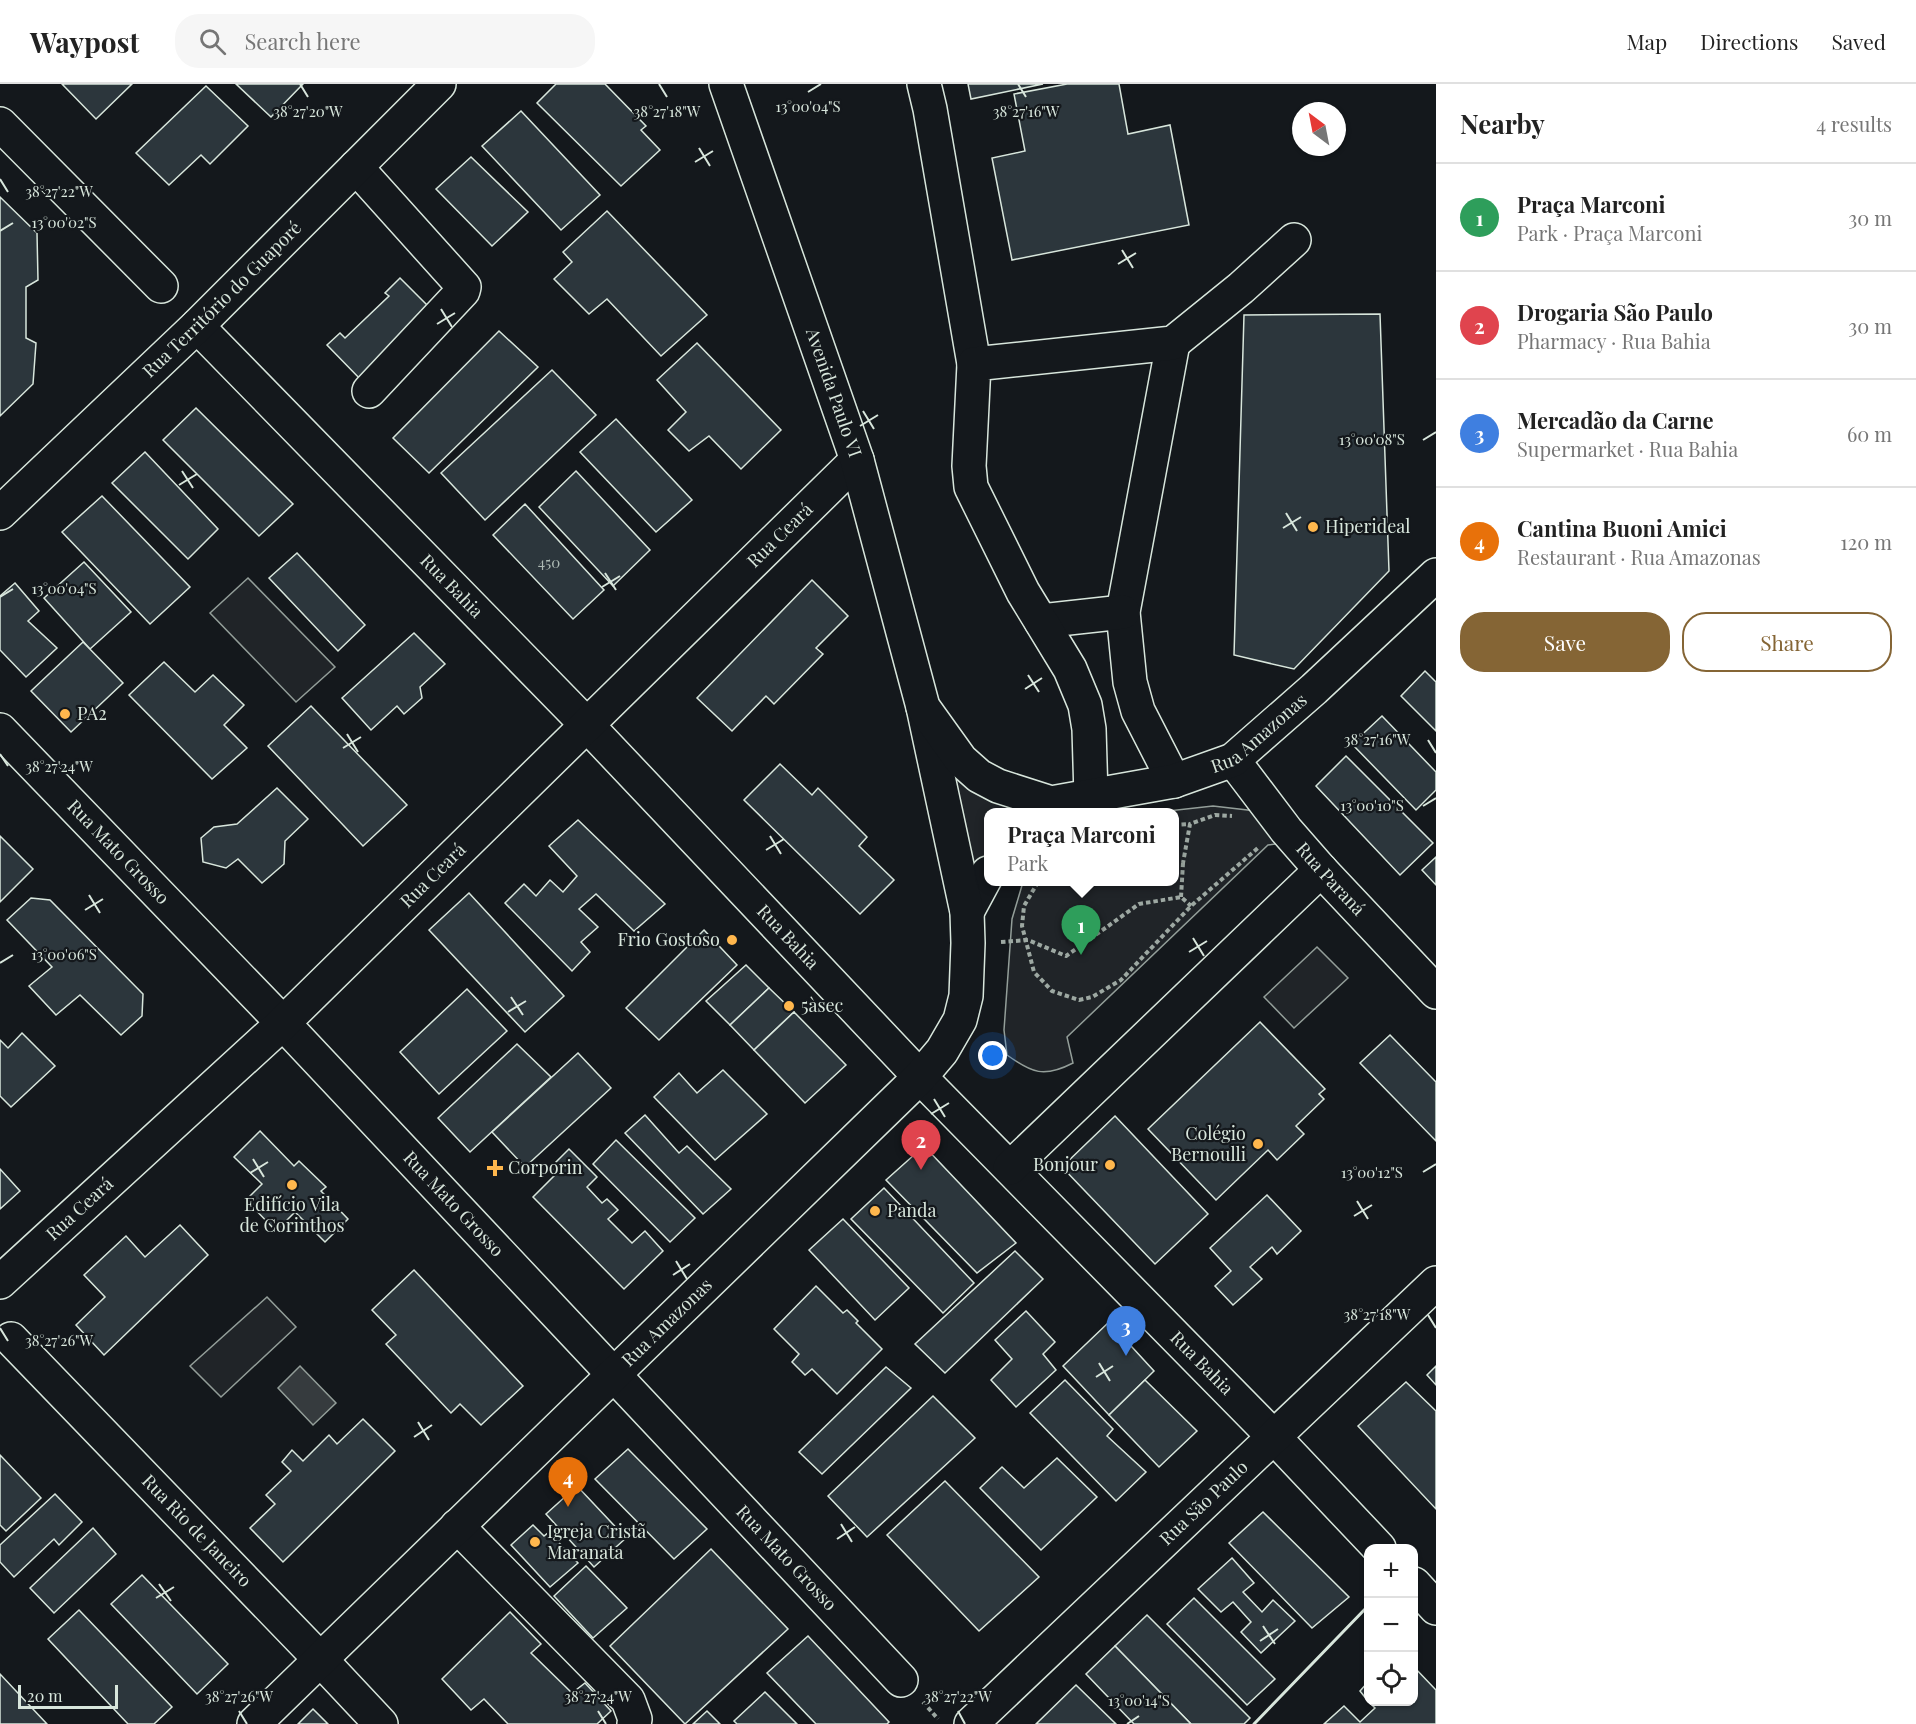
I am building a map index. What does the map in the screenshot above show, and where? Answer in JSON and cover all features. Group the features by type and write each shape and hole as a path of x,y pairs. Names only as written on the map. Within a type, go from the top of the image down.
{"street":[{"name":"Rua Território do Guaporé","path":"0,513 197,326 439,84"},
{"name":"Avenida Paulo VI","path":"726,84 857,460 923,707 967,928"},
{"path":"924,84 974,364 969,466 971,487 1023,592 1070,669 1085,705 1088,719 1091,796"},
{"path":"0,124 161,286"},
{"path":"356,167 464,287 463,291 369,391"},
{"path":"974,364 1173,343 1241,288 1294,240"},
{"name":"Rua Bahia","path":"197,326 587,725 920,1077 1376,1544"},
{"path":"1173,343 1123,612 1130,682 1137,711 1174,781"},
{"name":"Rua Ceará","path":"0,1282 283,1023 857,460"},
{"name":"Rua Amazonas","path":"1045,808 1091,796 1174,781 1233,760 1322,681 1436,574"},
{"path":"1041,621 1123,612"},
{"name":"Avenida Paulo VI","path":"923,707 961,760 979,776 1045,808"},
{"path":"1088,719 1137,711"},
{"name":"Rua Mato Grosso","path":"0,730 283,1023 901,1680"},
{"name":"Rua Paraná","path":"1233,760 1286,830 1436,992"},
{"path":"1010,1168 1321,870"},
{"name":"Rua Amazonas","path":"254,1724 920,1077 942,1051 960,1020 966,996 967,928 984,883"},
{"name":"Rua São Paulo","path":"971,1724 1436,1283"},
{"name":"Rua Rio de Janeiro","path":"11,1339 381,1724"},
{"path":"457,1526 628,1700 635,1719 634,1724"},
{"path":"1418,1589 1436,1608"}],"path":[{"path":"1179,825 1190,824 1215,814 1241,818"},
{"path":"1181,897 1183,863 1190,824"},
{"path":"1036,886 1024,906 1022,926 1034,972 1052,992 1079,1000 1092,998 1121,980 1191,906 1260,847"},
{"path":"967,928 1026,940 1066,956 1139,904 1181,897"},
{"path":"1181,897 1191,906"}],"shaded area":[{"path":"248,578 335,667 296,702 210,613"},
{"path":"950,769 1008,808 984,808 984,859 970,882"},
{"path":"1213,806 1256,811 1283,843 1268,845 1067,1037 1073,1063 1046,1072 1024,1066 1007,1055 1004,1030 1012,919 1022,886 1179,886 1179,810"},
{"path":"1317,947 1348,978 1294,1028 1264,997"},
{"path":"267,1297 296,1327 221,1397 190,1366"},
{"path":"300,1366 336,1403 313,1425 278,1388"}],"building":[{"path":"62,84 132,84 96,119"},
{"path":"236,84 303,84 271,117"},
{"path":"556,84 605,84 646,126 641,130 660,150 621,186 537,103"},
{"path":"968,84 1043,84 971,99"},
{"path":"1067,84 1119,84 1128,134 1170,125 1189,225 1012,260 992,158 1025,151 1014,94"},
{"path":"206,86 248,126 210,164 201,155 169,185 136,153"},
{"path":"521,111 600,195 561,230 482,146"},
{"path":"471,157 528,212 492,246 436,189"},
{"path":"0,197 37,233 38,280 26,287 26,338 36,343 33,384 0,416"},
{"path":"607,211 707,315 661,356 607,299 589,314 554,279 572,262 563,252"},
{"path":"400,278 434,312 363,382 327,345 340,333 345,338 389,296 385,293"},
{"name":"Hiperideal","path":"1380,314 1389,571 1294,669 1234,655 1244,315"},
{"path":"499,331 538,367 429,473 393,438"},
{"path":"697,343 781,430 741,469 709,436 689,451 668,430 686,412 657,380"},
{"path":"552,370 596,415 485,520 441,473"},
{"path":"196,408 293,504 259,536 163,440"},
{"path":"616,419 692,500 656,532 580,452"},
{"path":"145,452 218,529 188,559 112,483"},
{"path":"576,471 650,550 613,586 539,507"},
{"path":"102,496 190,587 150,624 62,532"},
{"path":"525,504 604,590 573,619 493,535"},
{"path":"297,553 365,625 338,651 269,578"},
{"path":"84,562 131,612 90,649 44,598"},
{"path":"812,580 848,616 816,648 823,654 774,704 766,696 732,731 697,698"},
{"path":"15,583 39,611 28,621 57,648 26,677 0,650 0,596"},
{"path":"414,633 445,664 420,687 422,698 404,714 397,706 371,730 342,698"},
{"path":"83,642 123,683 71,732 31,691"},
{"path":"164,662 195,692 213,675 244,705 224,725 247,748 212,779 129,695"},
{"path":"1425,671 1436,682 1436,731 1401,696"},
{"path":"311,706 407,805 363,846 268,746"},
{"path":"1382,716 1436,772 1436,790 1416,810 1352,744"},
{"path":"1346,756 1433,843 1400,875 1316,786"},
{"path":"780,764 812,795 818,788 867,837 859,846 894,880 860,914 744,800"},
{"path":"277,788 308,819 285,841 284,864 262,883 238,859 226,868 203,862 201,838 214,827 237,824"},
{"path":"578,820 665,904 634,931 596,894 579,909 598,927 581,942 590,952 572,971 505,903 524,884 536,896 550,880 563,892 577,876 549,846"},
{"path":"0,836 33,869 0,902"},
{"path":"1436,857 1436,885 1422,870"},
{"path":"469,893 564,996 525,1032 429,930"},
{"path":"31,898 50,900 143,994 142,1016 121,1035 80,995 56,1015 29,986 52,967 7,920"},
{"path":"704,930 737,965 659,1040 626,1008"},
{"path":"746,965 769,988 730,1025 706,1001"},
{"path":"769,988 794,1012 754,1050 730,1025"},
{"path":"467,989 507,1031 439,1094 400,1052"},
{"path":"794,1012 846,1065 805,1103 754,1050"},
{"path":"1260,1022 1325,1089 1319,1094 1324,1099 1296,1126 1304,1134 1277,1160 1268,1150 1216,1200 1148,1129"},
{"path":"22,1033 55,1066 11,1107 0,1096 0,1040 8,1048"},
{"path":"1390,1035 1436,1082 1436,1141 1360,1063"},
{"path":"517,1044 551,1077 470,1152 438,1118"},
{"path":"578,1053 611,1088 525,1167 492,1132"},
{"path":"723,1070 767,1114 715,1160 654,1097 679,1073 697,1093"},
{"path":"645,1115 679,1153 687,1146 731,1189 703,1214 625,1133"},
{"path":"1115,1116 1208,1214 1155,1264 1062,1167"},
{"name":"Edifício Vila de Corinthos","path":"260,1131 294,1166 299,1161 326,1187 321,1191 348,1219 325,1242 295,1212 276,1231 246,1200 262,1184 234,1157"},
{"path":"616,1140 695,1218 670,1242 593,1164"},
{"path":"924,1146 1016,1243 977,1273 886,1180"},
{"path":"569,1149 597,1177 587,1187 602,1203 607,1199 618,1210 608,1219 632,1243 645,1231 663,1251 624,1289 533,1197 557,1173 551,1167"},
{"path":"0,1169 20,1191 0,1209"},
{"path":"884,1188 974,1283 943,1313 851,1219"},
{"path":"1267,1195 1301,1231 1277,1254 1272,1247 1250,1267 1262,1279 1233,1305 1215,1286 1231,1271 1210,1248"},
{"path":"843,1219 909,1288 875,1320 809,1250"},
{"path":"180,1225 208,1255 104,1355 76,1325 105,1297 84,1275 126,1236 145,1257"},
{"path":"1015,1251 1043,1279 945,1373 915,1344"},
{"path":"414,1270 523,1386 481,1425 460,1404 451,1413 386,1344 396,1335 372,1310"},
{"path":"816,1286 843,1313 847,1310 858,1321 856,1323 882,1349 837,1394 812,1369 805,1375 792,1362 799,1354 774,1329"},
{"path":"1026,1311 1055,1342 1043,1354 1056,1370 1016,1407 991,1380 1012,1359 995,1340"},
{"path":"1109,1322 1154,1371 1109,1415 1063,1366"},
{"path":"1436,1366 1436,1385 1427,1375"},
{"path":"886,1367 911,1388 822,1474 799,1452"},
{"path":"1065,1380 1113,1429 1107,1436 1146,1472 1116,1501 1030,1413"},
{"path":"1145,1380 1197,1431 1159,1467 1109,1415"},
{"path":"1406,1382 1436,1411 1436,1509 1358,1426"},
{"path":"933,1396 975,1438 867,1537 828,1496"},
{"path":"363,1419 395,1451 283,1562 250,1528 275,1504 266,1495 291,1471 282,1462 292,1450 303,1461 329,1435 337,1444"},
{"path":"628,1449 707,1529 674,1559 595,1479"},
{"path":"0,1455 41,1498 6,1531 0,1525"},
{"path":"1057,1458 1097,1497 1041,1550 980,1488 1002,1467 1024,1488"},
{"path":"945,1481 1039,1577 979,1631 887,1535"},
{"path":"577,1486 626,1538 594,1567 546,1514"},
{"path":"55,1494 82,1522 59,1545 54,1539 14,1577 0,1562 0,1545"},
{"path":"1263,1512 1349,1597 1312,1628 1229,1543"},
{"path":"533,1525 544,1536 549,1532 578,1563 550,1587 511,1545"},
{"path":"93,1528 116,1554 54,1613 30,1588"},
{"path":"711,1549 788,1629 685,1724 610,1646"},
{"path":"1232,1558 1254,1583 1243,1592 1262,1612 1273,1600 1295,1621 1261,1653 1241,1632 1251,1622 1233,1602 1221,1612 1198,1589"},
{"path":"586,1566 627,1608 593,1638 554,1596"},
{"path":"142,1575 228,1664 197,1694 111,1604"},
{"path":"1194,1598 1275,1679 1247,1705 1167,1624"},
{"path":"79,1610 172,1707 154,1724 128,1724 48,1639"},
{"path":"510,1612 541,1644 531,1653 572,1693 585,1683 611,1711 597,1724 508,1724 484,1699 471,1710 442,1679"},
{"path":"1147,1615 1250,1718 1244,1724 1191,1724 1115,1646"},
{"path":"808,1636 889,1722 887,1724 816,1724 767,1673"},
{"path":"1115,1646 1191,1724 1134,1724 1086,1674"},
{"path":"1418,1671 1436,1690 1436,1724 1324,1724 1344,1706 1360,1722 1375,1708 1373,1706 1418,1706"},
{"path":"0,1674 47,1724 0,1724"},
{"path":"1076,1685 1116,1724 1036,1724"},
{"path":"765,1692 797,1724 737,1724 734,1721"},
{"path":"313,1709 328,1724 298,1724"},
{"path":"707,1711 720,1724 693,1724"}],"wall":[{"path":"1254,1724 1364,1610"}],"place":[{"name":"Hiperideal","path":"1313,527"},
{"name":"PA2","path":"65,714"},
{"name":"Frio Gostoso","path":"732,940"},
{"name":"Praça Marconi","path":"1081,955"},
{"name":"5àsec","path":"789,1006"},
{"name":"Colégio Bernoulli","path":"1258,1144"},
{"name":"Bonjour","path":"1110,1165"},
{"name":"Corporin","path":"495,1168"},
{"name":"Drogaria São Paulo","path":"921,1170"},
{"name":"Edifício Vila de Corinthos","path":"292,1185"},
{"name":"Panda","path":"875,1211"},
{"name":"Mercadão da Carne","path":"1126,1356"},
{"name":"Cantina Buoni Amici","path":"568,1507"},
{"name":"Igreja Cristã Maranata","path":"535,1542"}]}
